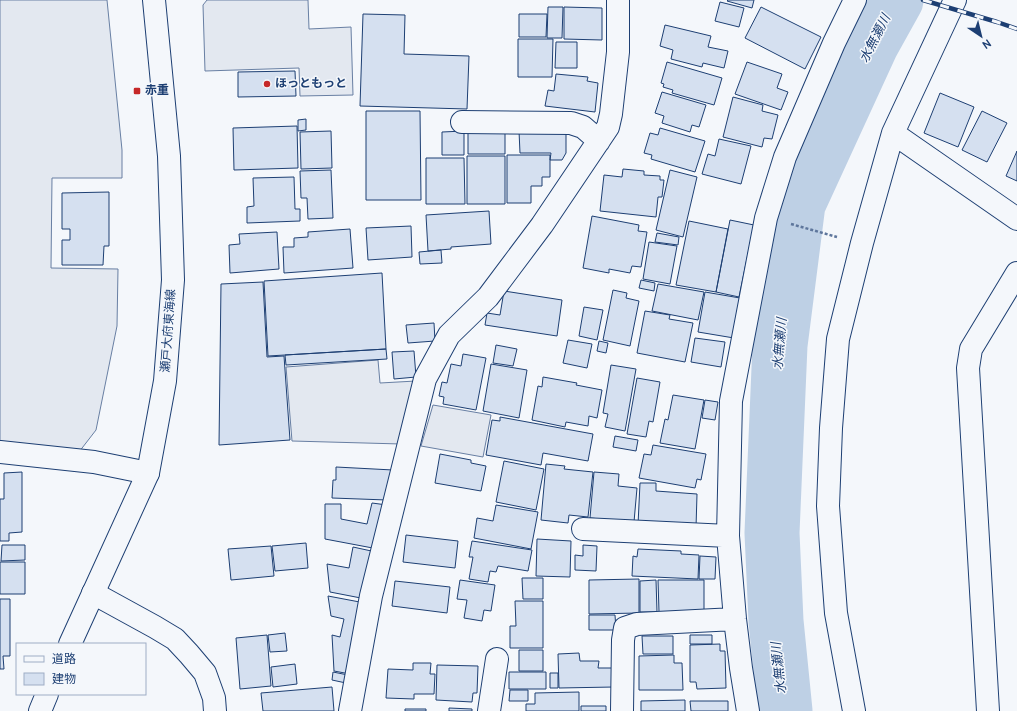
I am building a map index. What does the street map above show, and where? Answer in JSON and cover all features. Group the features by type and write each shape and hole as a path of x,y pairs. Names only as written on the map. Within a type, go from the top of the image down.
{"street":[{"name":"瀬戸大府東海線","path":"70,643 148,473 165,381 173,280 169,156 154,0"},
{"path":"350,711 371,596 425,379 449,335 488,297 542,225 608,127 612,114 618,52 618,0"},
{"path":"748,711 735,619 728,536 731,401 766,218 785,157 834,43 855,0"},
{"path":"854,711 836,613 828,506 831,428 838,339 892,133 955,0"},
{"path":"462,122 571,123 583,127 599,141"},
{"path":"892,133 1017,219"},
{"path":"988,711 968,368 971,349 1017,273"},
{"path":"0,452 94,462 148,473"},
{"path":"583,529 728,536"},
{"path":"93,593 155,627 175,640 205,673 214,698 215,711"},
{"path":"622,711 623,640 625,628 638,624 735,619"},
{"path":"489,711 497,659"},
{"path":"40,711 47,695"}],"path":[{"path":"791,224 841,238"}],"shaded area":[{"path":"0,0 107,0 122,150 122,178 52,178 51,268 118,269 117,326 96,430 79,452 0,441"},
{"path":"207,0 308,0 309,29 351,27 353,95 300,96 299,68 205,71 203,5"},
{"path":"378,360 380,383 416,381 401,444 292,441 286,367"},
{"path":"433,405 491,415 483,457 421,446"}],"building":[{"path":"754,0 752,8 727,1"},
{"path":"720,2 744,8 739,27 715,21"},
{"path":"548,7 563,7 562,38 547,38"},
{"path":"564,7 602,8 602,40 564,39"},
{"path":"761,7 821,37 805,69 745,38"},
{"path":"363,14 405,15 404,54 469,56 467,109 360,106"},
{"path":"519,14 547,14 546,37 519,37"},
{"path":"665,25 711,36 708,47 728,51 724,68 703,63 702,67 671,59 673,50 660,46"},
{"path":"518,39 553,39 552,77 518,77"},
{"path":"556,42 577,42 577,68 555,68"},
{"path":"667,62 722,78 714,105 672,93 673,90 663,87 664,84 661,83"},
{"path":"747,62 782,74 777,88 788,92 781,110 735,94"},
{"name":"ほっともっと","path":"295,71 296,96 238,97 238,72"},
{"path":"556,74 588,77 587,81 598,83 595,112 545,106 548,90 554,91"},
{"path":"662,92 706,105 699,127 692,125 690,132 662,123 664,116 655,113"},
{"path":"940,93 974,107 958,147 924,133"},
{"path":"733,97 763,105 762,111 778,115 772,139 764,138 762,147 723,137"},
{"path":"366,111 420,111 421,200 366,200"},
{"path":"982,111 1007,123 987,162 962,150"},
{"path":"306,119 306,130 298,131 298,120"},
{"path":"297,126 298,168 234,170 233,128"},
{"path":"660,128 705,141 695,172 651,159 652,155 644,153 650,133 658,135"},
{"path":"566,130 566,153 562,160 550,160 551,153 520,153 519,131"},
{"path":"331,131 332,168 301,169 300,132"},
{"path":"464,131 464,155 442,155 442,132"},
{"path":"468,131 505,131 505,154 468,154"},
{"path":"719,139 751,146 741,184 702,174 708,154 715,156"},
{"path":"1017,151 1017,181 1006,176"},
{"path":"507,155 550,155 550,177 542,177 542,186 531,186 531,203 507,203"},
{"path":"467,156 505,156 505,204 467,204"},
{"path":"426,158 464,158 465,204 426,204"},
{"path":"623,169 644,171 644,175 660,176 660,180 664,180 662,197 658,197 656,217 600,211 604,175 622,177"},
{"path":"331,170 333,218 308,219 307,198 301,198 300,171"},
{"path":"670,170 697,177 683,237 656,230"},
{"path":"294,177 295,209 300,209 300,221 247,223 247,207 254,206 253,178"},
{"path":"109,192 109,246 104,246 103,265 62,265 62,240 70,240 70,229 62,229 62,193"},
{"path":"489,211 491,244 451,247 451,249 428,251 426,215"},
{"path":"592,216 639,225 638,231 647,232 641,267 632,266 630,273 609,269 609,273 583,268"},
{"path":"730,220 754,225 739,297 716,292"},
{"path":"689,221 728,229 716,292 676,285"},
{"path":"411,226 412,257 368,260 366,228"},
{"path":"350,229 353,268 284,273 283,247 294,247 294,238 308,237 308,232"},
{"path":"277,232 279,269 230,273 229,245 240,244 239,234"},
{"path":"657,233 679,237 678,245 655,242"},
{"path":"649,242 677,246 670,284 643,279"},
{"path":"441,250 442,263 420,264 419,252"},
{"path":"382,273 386,349 268,356 264,281"},
{"path":"641,280 655,283 654,291 639,288"},
{"path":"263,282 267,357 284,356 290,440 219,445 221,284"},
{"path":"658,284 704,292 698,320 652,311"},
{"path":"613,290 627,293 626,298 639,301 630,346 603,340"},
{"path":"504,291 562,300 557,336 485,325 487,313 500,315"},
{"path":"705,292 740,298 734,338 698,332"},
{"path":"584,307 603,310 597,340 579,336"},
{"path":"645,311 670,315 669,319 693,323 685,362 637,353"},
{"path":"434,323 435,341 408,343 406,325"},
{"path":"695,338 725,342 721,367 691,362"},
{"path":"568,340 592,344 587,368 563,363"},
{"path":"599,341 608,343 606,353 597,351"},
{"path":"496,345 517,349 513,366 493,363"},
{"path":"386,349 387,359 286,365 285,355"},
{"path":"414,351 416,377 394,379 392,352"},
{"path":"463,354 486,358 476,410 443,404 444,397 439,396 442,382 447,383 451,364 461,366"},
{"path":"491,364 527,370 519,418 483,411"},
{"path":"611,365 636,369 625,431 605,427 608,414 603,413"},
{"path":"543,377 577,383 576,385 602,390 597,418 589,416 588,426 566,422 565,427 532,420 538,386 542,387"},
{"path":"637,378 660,382 653,422 649,421 646,437 627,434"},
{"path":"673,395 704,400 695,449 660,443 665,419 668,420"},
{"path":"705,400 718,402 715,420 702,418"},
{"path":"500,417 593,434 588,461 543,453 541,465 486,455 492,420 500,421"},
{"path":"615,436 638,440 636,451 613,447"},
{"path":"653,445 706,454 701,480 697,479 695,488 639,478 644,454 651,455"},
{"path":"440,454 471,460 471,463 486,466 481,491 435,483"},
{"path":"504,461 544,469 536,510 496,502"},
{"path":"546,464 565,466 564,469 593,472 588,517 569,515 568,523 541,520"},
{"path":"336,467 393,470 387,500 332,498 333,480 336,480"},
{"path":"22,472 22,532 9,533 9,541 0,541 0,499 4,499 4,473"},
{"path":"594,472 619,474 618,486 637,488 634,522 590,518"},
{"path":"640,483 656,483 656,491 697,494 696,528 638,525"},
{"path":"372,503 387,505 378,549 325,539 325,504 341,504 341,519 367,524"},
{"path":"496,505 538,512 531,549 474,538 477,518 493,521"},
{"path":"406,535 458,541 455,568 403,562"},
{"path":"537,539 571,541 570,577 536,576"},
{"path":"472,541 532,550 528,571 498,566 496,572 490,571 488,582 469,579 473,557 469,557"},
{"path":"306,543 308,568 275,571 272,546"},
{"path":"2,545 25,545 25,560 1,561"},
{"path":"583,545 597,546 596,571 575,570 575,555 583,556"},
{"path":"271,546 274,576 231,580 228,549"},
{"path":"353,547 376,552 366,599 330,592 327,564 349,568"},
{"path":"638,549 681,551 681,554 699,555 698,579 632,576 633,556 637,557"},
{"path":"700,556 716,557 715,579 699,579"},
{"path":"0,562 25,562 25,594 0,594"},
{"path":"522,578 543,578 543,599 523,599"},
{"path":"639,579 639,613 589,614 589,580"},
{"path":"460,580 495,585 491,611 484,610 482,621 464,618 467,600 457,599"},
{"path":"656,580 657,612 640,612 640,581"},
{"path":"658,580 704,580 704,611 659,612"},
{"path":"395,581 450,587 447,613 392,606"},
{"path":"328,596 365,603 350,674 334,671 332,635 340,637 344,619 331,616"},
{"path":"0,599 10,599 10,656 3,656 4,669 0,669"},
{"path":"515,601 543,601 543,648 510,648 510,626 516,626"},
{"path":"589,615 615,615 616,630 589,630"},
{"path":"285,633 287,651 270,652 268,635"},
{"path":"267,635 271,686 240,689 236,638"},
{"path":"690,635 712,635 712,644 690,644"},
{"path":"642,636 673,636 673,654 643,654"},
{"path":"720,644 720,651 725,651 726,688 697,689 696,682 690,682 690,645"},
{"path":"519,650 543,650 543,671 519,671"},
{"path":"579,653 580,661 599,661 598,668 614,668 614,687 559,688 558,654"},
{"path":"674,655 674,663 682,663 683,690 639,690 639,656"},
{"path":"413,663 431,663 430,674 435,674 434,694 414,694 414,699 386,698 388,669 413,670"},
{"path":"295,664 297,684 273,687 271,667"},
{"path":"437,665 478,666 477,693 473,693 472,702 436,700"},
{"path":"333,672 348,675 346,683 332,680"},
{"path":"509,672 546,672 546,689 509,689"},
{"path":"550,673 558,673 558,688 550,688"},
{"path":"332,687 334,711 263,711 261,693"},
{"path":"510,690 528,690 528,701 509,701"},
{"path":"579,692 579,711 526,711 526,704 535,704 535,693"},
{"path":"685,700 685,711 641,711 641,701"},
{"path":"690,701 728,701 728,711 691,711"},
{"path":"581,706 606,706 606,711 581,711"},
{"path":"449,708 472,709 472,711 449,711"},
{"path":"405,709 426,709 426,711 405,711"}],"waterway":[{"name":"水無瀬川","path":"785,711 776,621 772,533 780,345 798,204 871,45 896,0"}],"railway":[{"path":"923,0 1017,29"}],"place":[{"name":"ほっともっと","path":"267,84"},
{"name":"赤重","path":"137,91"}]}
